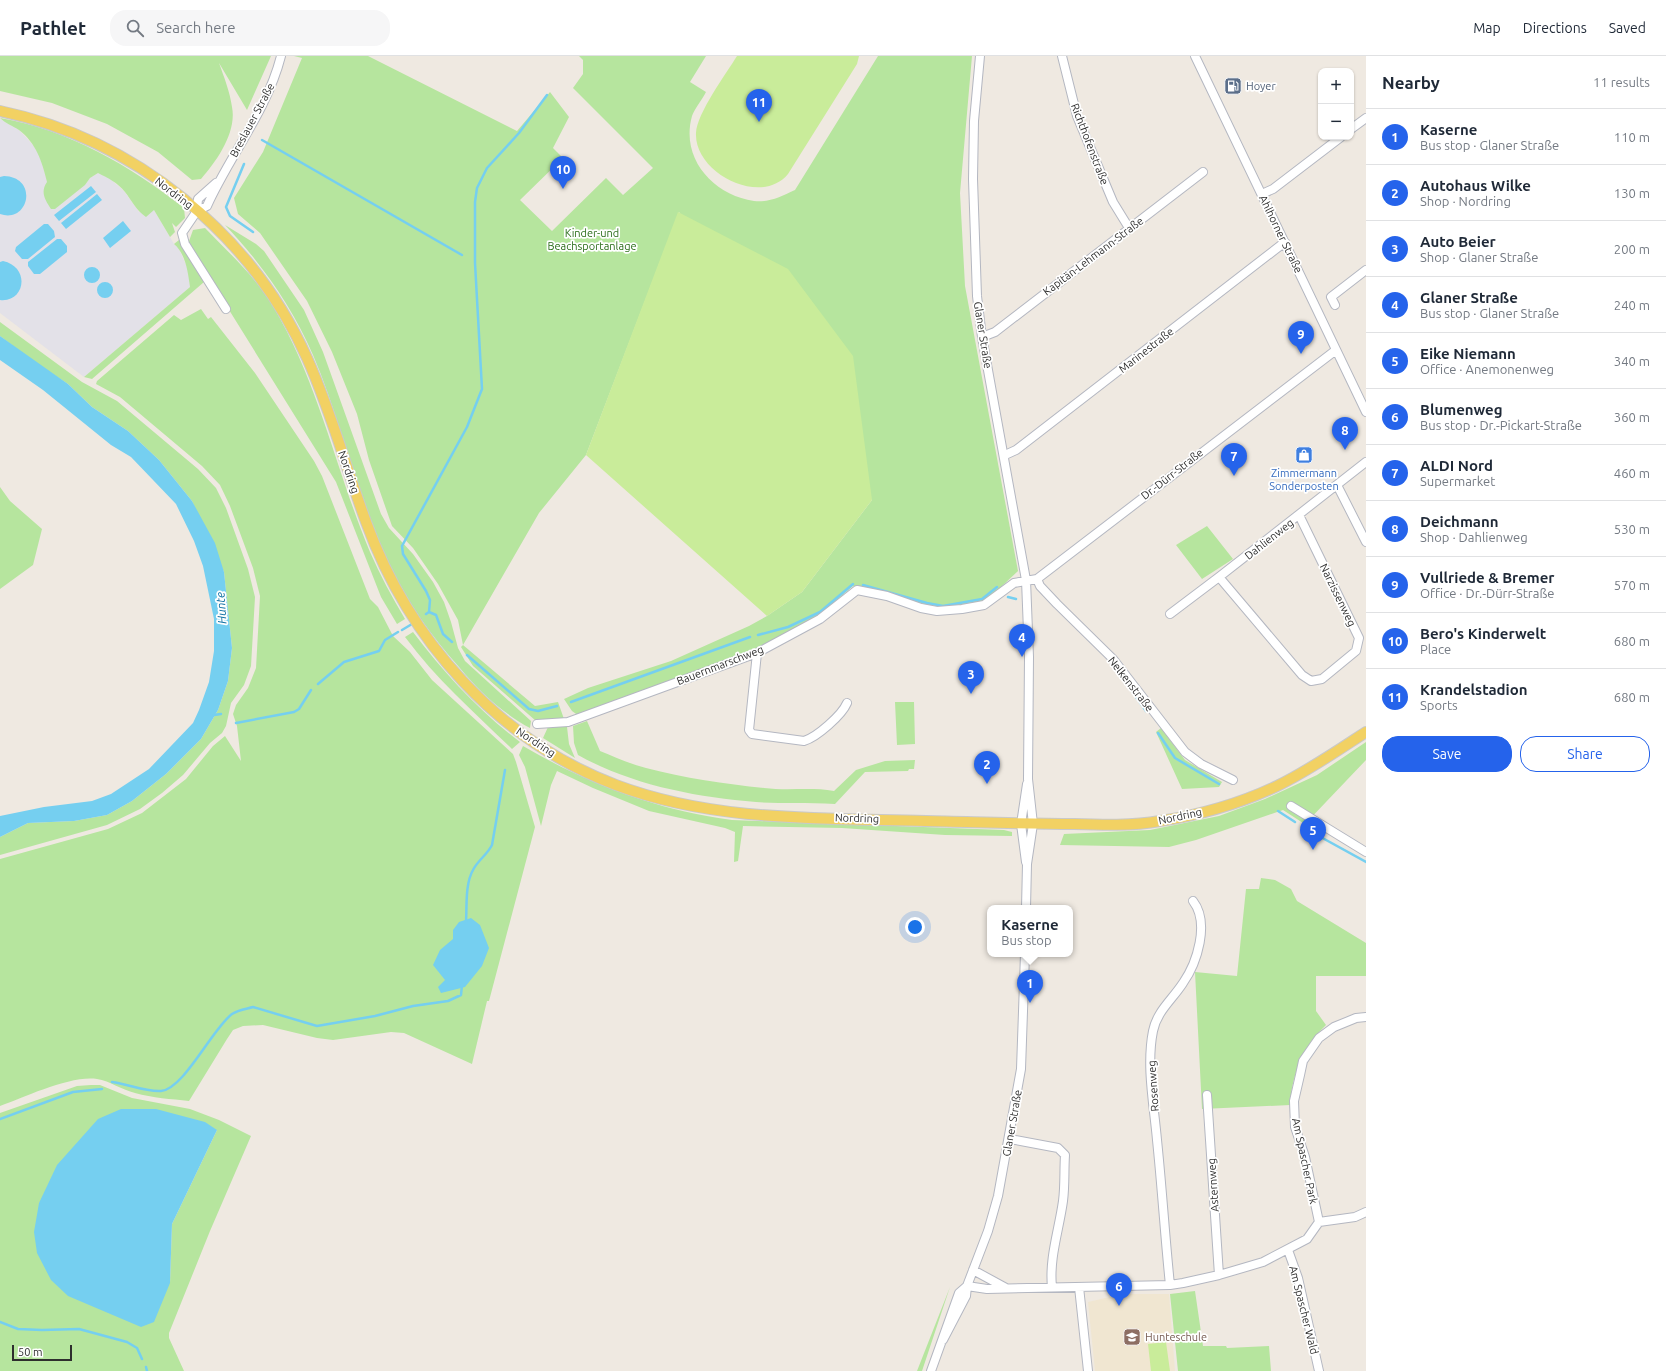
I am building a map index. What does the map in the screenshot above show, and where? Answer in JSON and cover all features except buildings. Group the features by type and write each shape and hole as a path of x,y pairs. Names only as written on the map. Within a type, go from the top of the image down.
{"main road":[{"name":"Nordring","path":"0,111 53,126 97,143 152,176 197,211 246,259 263,280 292,329 318,385 367,525 384,567 404,605 425,637 451,669 479,698 515,728 542,747 591,774 645,795 702,808 782,815 1021,824 1123,825 1160,821 1198,813 1238,802 1278,786 1322,761 1366,732"}],"street":[{"name":"Breslauer Straße","path":"226,309 185,244 182,233 197,211 198,199 218,182 267,96 281,56"},
{"name":"Glaner Straße","path":"980,56 974,121 972,179 974,252 982,337 1005,455 1026,580 1029,657 1028,779 1034,824 1027,864 1026,905"},
{"name":"Richthofenstraße","path":"1062,56 1077,116 1113,202 1129,228"},
{"name":"Ahlhorner Straße","path":"1195,56 1366,412"},
{"path":"1354,127 1366,118"},
{"path":"1262,194 1273,189 1337,140"},
{"name":"Kapitän-Lehmann-Straße","path":"982,337 995,332 1203,172"},
{"name":"Marinestraße","path":"1005,455 1016,450 1284,242"},
{"path":"1335,305 1331,297 1366,270"},
{"name":"Dr.-Dürr-Straße","path":"1037,579 1336,350"},
{"name":"Dahlienweg","path":"1170,614 1219,578 1366,462"},
{"path":"1337,485 1366,542"},
{"name":"Narzissenweg","path":"1219,578 1302,675 1311,681 1322,679 1356,651 1359,638 1299,515"},
{"path":"1026,580 1037,579"},
{"name":"Nelkenstraße","path":"1037,579 1040,586 1057,604 1113,659 1185,752 1201,764 1233,780"},
{"name":"Bauernmarschweg","path":"537,724 571,721 731,661 757,653 820,619 858,590 887,596 921,608 936,611 962,609 984,605 1014,583 1026,580"},
{"path":"757,653 749,730 752,734 804,741 825,727 844,710 847,703"},
{"name":"Glaner Straße","path":"1027,864 1021,824 1022,808 1028,779"},
{"path":"1291,806 1366,852"},
{"name":"Rosenweg","path":"1170,1285 1151,1074 1151,1038 1158,1016 1183,984 1194,962 1201,928 1199,909 1193,902"},
{"name":"Glaner Straße","path":"931,1371 943,1340 966,1296 967,1286 988,1231 998,1196 1010,1138 1021,1068 1026,957"},
{"name":"Am Spascher Park","path":"1319,1222 1305,1157 1295,1127 1294,1101 1301,1068 1303,1061 1319,1038 1334,1027 1356,1018 1366,1017"},
{"name":"Asternweg","path":"1207,1095 1219,1275"},
{"path":"1010,1138 1058,1148 1065,1155 1063,1200 1052,1260 1052,1287"},
{"path":"967,1286 975,1288 1006,1288 1170,1285 1219,1275 1263,1262 1307,1239 1319,1222 1355,1217 1366,1212"},
{"name":"Am Spascher Wald","path":"1288,1250 1298,1278 1319,1371"},
{"path":"973,1270 1006,1288"},
{"path":"1079,1287 1088,1371"}],"shaded area":[{"path":"0,119 19,130 33,145 41,158 47,182 85,185 90,178 98,173 109,178 124,191 139,212 154,210 174,244 178,247 188,269 190,287 84,377 0,313"},
{"name":"Hunteschule","path":"1123,1294 1169,1294 1175,1371 1095,1371 1088,1302"}],"green space":[{"path":"0,56 271,56 247,110 219,63 231,101 233,117 232,126 224,146 213,164 201,179 192,180 158,152 107,124 52,103 0,91"},
{"name":"Kinder-und Beachsportanlage","path":"294,56 368,56 517,131 550,92 569,117 553,148 563,158 520,200 552,231 606,178 623,195 653,168 573,88 583,74 583,60 579,56 706,56 690,82 706,92 692,116 690,132 691,147 696,160 714,183 726,191 739,197 754,201 765,201 795,190 878,56 972,56 960,193 965,286 1018,571 996,592 986,599 968,605 952,607 918,603 853,586 817,617 758,648 579,716 572,711 564,699 588,688 671,661 749,626 767,616 802,592 872,500 679,212 586,455 539,513 463,645 458,620 438,584 413,548 392,526 369,460 357,414 332,352 307,301 260,233 238,214 234,198 263,152 302,58"},
{"path":"737,56 859,56 857,64 788,174 776,183 762,187 746,186 731,181 717,172 706,161 698,148 696,133 701,115"},
{"path":"0,118 50,131 97,151 142,177 163,192 184,208 185,218 176,227 172,223 175,232 170,237 154,210 146,217 119,186 98,173 90,178 85,185 55,209 51,209 44,196 44,189 47,182 38,153 25,135"},
{"path":"678,212 788,269 853,356 872,500 802,592 767,616 586,455"},
{"path":"225,225 256,244 264,251 304,310 323,352 381,514 389,528 413,554 433,582 444,602 458,648 465,661 531,721 530,728 510,716 475,685 439,643 404,593 378,540 333,407 305,337 275,286 251,254"},
{"path":"205,228 259,286 274,308 290,337 315,397 370,552 386,586 405,619 397,624 381,597 336,482 188,244 193,230"},
{"path":"179,240 204,282 92,379 84,377 190,287 184,258 174,244"},
{"path":"201,309 208,319 211,317 255,373 314,461 322,476 370,599 378,607 393,636 410,652 432,680 513,754 535,827 489,1001 487,1001 472,1064 404,1033 391,1032 333,1040 317,1038 263,1025 243,1026 233,1030 189,1101 142,1095 130,1092 102,1080 86,1079 61,1083 0,1106 0,859 108,829 142,813 186,779 213,746 225,736 241,761 237,726 233,714 236,705 248,688 256,668 260,596 253,568 230,506 220,485 202,466 120,397 96,384 97,381 174,315 181,320"},
{"path":"0,322 82,382 117,401 198,469 216,488 226,508 248,569 255,597 251,666 244,685 231,703 226,726 222,733 210,743 183,775 140,809 107,825 0,855 0,837 28,823 74,821 107,815 132,801 166,774 201,739 218,710 228,681 232,648 224,572 192,501 159,460 128,431 92,407 68,384 33,361 0,336"},
{"path":"0,487 10,501 42,529 33,565 0,589"},
{"path":"1207,526 1233,559 1202,579 1176,545"},
{"path":"413,632 463,691 490,718 520,742 512,749 470,709 430,667 405,637"},
{"path":"463,645 535,706 558,702 564,719 536,721 473,666 461,647"},
{"path":"895,702 914,702 915,744 897,745"},
{"path":"587,721 600,751 646,768 720,783 773,789 817,789 834,791 856,770 885,761 915,760 914,769 909,769 908,771 865,772 835,804 766,803 710,797 642,782 578,755 574,743 573,726"},
{"path":"548,727 567,727 569,744 575,758 543,738"},
{"path":"1161,728 1185,760 1222,782 1219,787 1182,789 1156,732"},
{"path":"1366,742 1366,760 1306,823 1303,823 1283,810 1196,840 1169,847 1060,845 1064,834 1150,830 1219,816 1265,799 1317,775"},
{"path":"523,746 573,772 624,794 677,810 704,816 732,820 1004,830 1012,832 1012,836 945,835 842,828 743,826 738,861 734,862 735,832 725,828 649,811 593,788 557,771 551,785 541,826 525,767 519,755"},
{"path":"1261,878 1275,880 1291,889 1297,901 1366,943 1366,976 1316,976 1316,1011 1326,1025 1311,1042 1300,1062 1293,1083 1290,1105 1202,1109 1195,972 1237,976 1246,889 1259,889"},
{"path":"100,1085 132,1098 190,1109 219,1120 251,1136 210,1231 169,1333 169,1338 184,1371 0,1371 0,1113 77,1086","holes":["217,1130 172,1224 170,1283 39,1203"]},
{"path":"950,1287 922,1371 917,1371"},
{"path":"1195,1291 1203,1346 1226,1346 1227,1348 1269,1346 1271,1371 1178,1371 1170,1294"},
{"path":"1166,1342 1170,1371 1151,1371 1148,1344"}],"water":[{"path":"4,176 15,178 22,184 26,191 26,199 23,207 18,212 10,215 0,214 0,177"},
{"path":"91,186 96,192 59,221 54,215"},
{"path":"97,194 102,200 66,229 61,223"},
{"path":"123,221 131,231 110,248 103,238"},
{"path":"44,224 48,224 54,231 55,237 28,259 22,259 15,251 16,247"},
{"path":"57,239 61,239 67,246 67,252 40,274 34,274 28,266 28,262"},
{"path":"3,261 12,265 18,270 21,277 21,284 19,291 15,296 0,300 0,262"},
{"path":"89,267 95,267 100,272 98,281 95,283 89,283 84,278 84,272"},
{"path":"102,282 108,282 113,287 111,296 108,298 102,298 97,293 97,287"},
{"name":"Hunte","path":"0,336 68,384 92,407 128,431 159,460 192,501 215,543 224,572 232,648 228,681 218,710 201,739 166,774 132,801 107,815 74,821 28,823 0,837 0,816 44,807 92,801 111,794 149,769 193,723 199,710 209,682 214,651 214,619 203,566 194,541 176,504 131,457 111,445 43,390 0,360"},
{"path":"471,918 480,925 489,948 482,966 465,987 441,993 438,987 445,980 433,965 440,950 453,939 453,930 459,922"},
{"path":"121,1109 156,1109 205,1122 217,1130 172,1224 170,1283 154,1322 141,1327 68,1296 51,1280 37,1253 34,1232 39,1203 57,1165 98,1119"}],"waterway":[{"path":"426,614 429,612 430,600 403,554 402,546 467,427 482,389 475,263 475,202 477,188 487,168 519,133 547,95"},
{"path":"262,140 462,255"},
{"path":"244,164 226,207 230,216 253,232"},
{"path":"758,635 788,627 820,612 853,584"},
{"path":"863,585 943,606 982,599 997,587"},
{"path":"1008,597 1016,599"},
{"path":"429,612 436,615 443,634 452,642"},
{"path":"402,630 412,624"},
{"path":"318,684 344,662 379,651 385,640 398,632"},
{"path":"571,702 750,637"},
{"path":"467,655 529,709 538,711 557,706"},
{"path":"1122,677 1146,711"},
{"path":"236,723 294,712 299,709 311,690"},
{"path":"214,715 221,714"},
{"path":"1158,733 1175,758 1219,784"},
{"path":"466,922 467,895 470,876 475,866 488,852 492,845 505,770"},
{"path":"1278,811 1295,822"},
{"path":"1317,835 1366,862"},
{"path":"112,1082 155,1091 170,1088 188,1070 224,1022 232,1014 242,1010 253,1007 317,1026 375,1016 413,1006 448,1001 461,995 462,985"},
{"path":"0,1119 73,1092 102,1089"},
{"path":"0,1322 18,1329 79,1329 127,1342 137,1348 142,1359"},
{"path":"146,1367 147,1371"}],"place":[{"name":"Hoyer","path":"1233,86"},
{"name":"Krandelstadion","path":"759,122"},
{"name":"Bero's Kinderwelt","path":"563,189"},
{"name":"Vullriede & Bremer","path":"1301,354"},
{"name":"Deichmann","path":"1345,450"},
{"name":"Zimmermann Sonderposten","path":"1304,455"},
{"name":"ALDI Nord","path":"1234,476"},
{"name":"Glaner Straße","path":"1022,657"},
{"name":"Auto Beier","path":"971,694"},
{"name":"Autohaus Wilke","path":"987,784"},
{"name":"Eike Niemann","path":"1313,850"},
{"name":"Kaserne","path":"1030,1003"},
{"name":"Blumenweg","path":"1119,1306"},
{"name":"Hunteschule","path":"1132,1337"}]}
